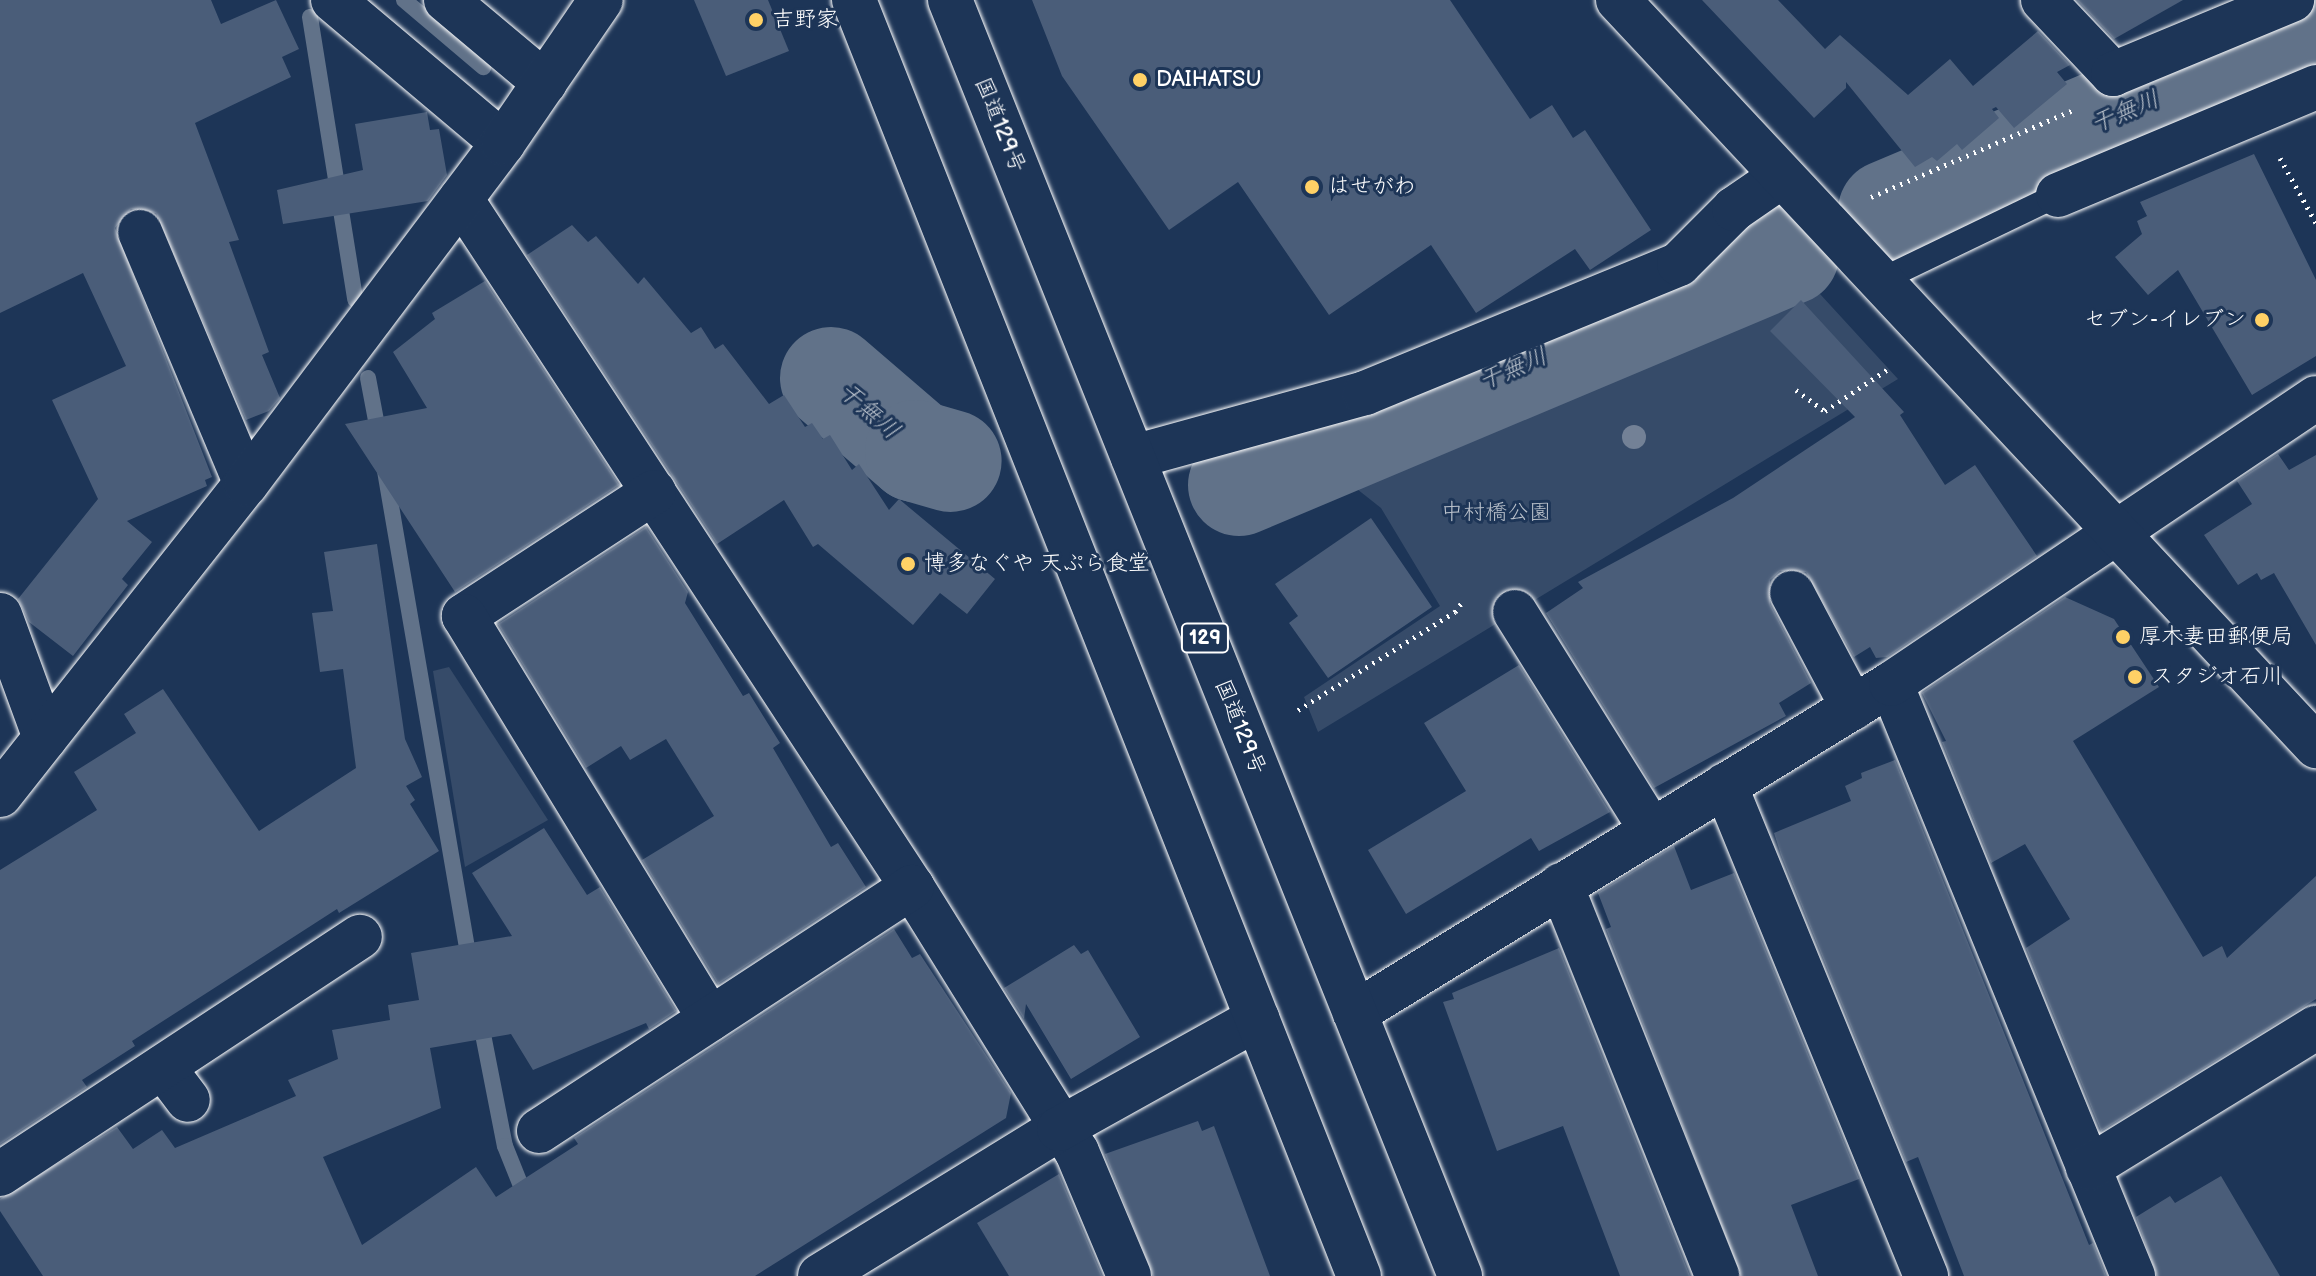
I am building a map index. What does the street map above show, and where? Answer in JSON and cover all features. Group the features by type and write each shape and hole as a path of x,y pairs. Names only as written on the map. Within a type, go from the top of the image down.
{"main road":[{"path":"333,0 503,143"},
{"path":"446,0 545,83"},
{"path":"0,795 246,484 503,143 601,0"},
{"path":"854,0 1359,1276"},
{"name":"国道129号","path":"950,0 1460,1276"},
{"path":"1618,0 2316,746"},
{"path":"2043,0 2113,74 2292,0"},
{"path":"2058,195 2316,87"},
{"path":"1133,457 1365,393 1679,264 1734,209 1782,176"},
{"path":"461,199 912,887 1059,1129 1077,1152 1129,1276"},
{"path":"140,232 246,484"},
{"path":"1355,1013 1891,684 2316,398"},
{"path":"654,492 464,616 710,1019"},
{"path":"1792,593 1853,708"},
{"path":"1515,612 1651,830"},
{"path":"0,615 45,738"},
{"path":"1891,684 2133,1276"},
{"path":"1725,785 1926,1276"},
{"path":"1561,885 1717,1276"},
{"path":"539,1131 912,887"},
{"path":"0,1174 176,1084 360,937"},
{"path":"820,1276 1059,1129 1257,1019"},
{"path":"2088,1168 2316,1028"}],"lane":[{"path":"1881,280 2058,195"}],"path":[{"path":"1866,200 2092,102 2113,74"},
{"path":"2255,113 2316,223"},
{"path":"1796,390 1825,411 1905,358"},
{"path":"1298,710 1455,612 1463,600"}],"green space":[{"name":"中村橋公園","path":"1809,282 1898,379 1318,732 1304,697 1440,606 1381,508 1338,474"},
{"path":"449,667 548,820 465,867 433,671"}],"building":[{"path":"0,0 211,0 221,24 276,0 299,49 282,57 291,77 195,123 239,240 229,242 269,352 262,355 280,398 269,411 246,420 156,213 131,209 115,228 212,477 205,480 207,486 127,521 152,542 122,579 128,585 73,656 29,622 18,599 98,499 52,400 126,366 83,273 0,313"},
{"path":"694,0 768,0 789,51 726,76"},
{"path":"1032,0 1450,0 1530,119 1552,105 1573,138 1585,130 1651,230 1590,270 1575,249 1476,313 1431,245 1329,315 1238,182 1169,230 1062,76"},
{"path":"1702,0 1778,0 1825,49 1840,35 1908,95 1950,59 1973,86 2038,31 2070,65 2057,72 2067,84 2014,128 1996,107 1992,109 1999,118 1962,150 1957,144 1937,161 1932,157 1915,167 1846,82 1846,88 1814,118"},
{"path":"2077,0 2183,0 2114,39"},
{"path":"427,112 430,130 439,129 447,175 428,201 283,224 277,190 363,170 355,124"},
{"path":"2254,154 2316,280 2316,356 2252,395 2178,270 2148,295 2115,257 2142,234 2137,221 2147,216 2140,202"},
{"path":"572,225 588,242 596,236 638,284 644,277 691,333 701,327 715,349 723,344 769,404 784,395 805,427 812,423 823,439 830,435 852,470 859,464 889,510 899,499 995,579 967,614 940,593 913,625 818,544 813,547 784,500 717,544 527,255"},
{"path":"485,281 619,485 455,592 345,424 427,408 393,352 435,319 432,313"},
{"path":"1801,300 1904,412 1900,415 1945,485 1975,465 2037,556 1887,657 1876,658 1870,647 1854,657 1806,572 1780,571 1770,580 1770,604 1811,683 1779,703 1786,716 1654,788 1546,613 1583,588 1578,582 1733,498 1855,417 1770,331"},
{"path":"2278,454 2289,470 2316,455 2316,645 2274,573 2261,580 2257,573 2238,585 2204,535 2252,504 2237,481"},
{"path":"1371,518 1432,607 1328,678 1289,623 1298,616 1275,584"},
{"path":"646,527 688,592 685,603 743,696 749,693 780,743 773,748 831,847 838,843 866,887 718,984 642,860 714,816 666,739 630,760 621,746 586,768 498,624"},
{"path":"377,544 405,739 422,777 406,786 415,800 410,804 439,851 339,913 337,909 132,1041 135,1046 82,1080 87,1087 0,1144 0,870 97,810 74,772 136,733 124,714 163,689 259,831 356,768 343,669 320,672 312,613 333,611 324,552"},
{"path":"2065,597 2114,619 2159,687 2073,741 2203,957 2222,946 2227,958 2316,876 2316,999 2101,1131 2026,948 2070,919 2025,844 1991,863 1942,742 1946,741 1922,693"},
{"path":"1519,665 1610,812 1539,851 1531,838 1406,914 1368,850 1466,791 1424,723"},
{"path":"1895,760 2089,1245 2093,1243 2106,1276 1964,1276 1918,1157 1906,1162 1774,833 1851,801 1845,786 1862,778 1861,773"},
{"path":"544,828 587,895 600,887 676,1011 649,1029 646,1023 533,1070 511,1034 430,1048 441,1108 323,1157 362,1245 476,1167 496,1197 578,1144 574,1138 894,929 912,958 920,954 1011,1093 1006,1118 755,1276 43,1276 0,1211 0,1199 117,1127 133,1149 162,1130 175,1148 296,1096 288,1080 338,1059 332,1030 390,1020 388,1005 419,1000 411,953 512,936 472,873"},
{"path":"1674,846 1691,890 1734,873 1859,1179 1791,1205 1818,1276 1741,1276 1606,929 1611,927 1598,893"},
{"path":"1074,945 1081,954 1088,950 1140,1037 1071,1079 1026,1004 1024,1019 1004,988"},
{"path":"1559,948 1690,1276 1620,1276 1563,1126 1497,1151 1443,1002 1454,999 1452,993"},
{"path":"1198,1121 1202,1131 1214,1126 1270,1276 1153,1276 1105,1154"},
{"path":"1059,1174 1102,1276 1009,1276 977,1223"},
{"path":"2221,1176 2280,1276 2157,1276 2136,1217 2170,1196 2175,1203"}],"waterway":[{"name":"干無川","path":"404,0 483,67"},
{"path":"310,17 355,299"},
{"name":"干無川","path":"1889,211 2316,31"},
{"name":"干無川","path":"1239,485 1788,254"},
{"path":"368,378 379,436"},
{"name":"干無川","path":"831,378 916,451 951,461"},
{"path":"385,471 470,965"},
{"path":"480,1019 505,1146 527,1201"}],"place":[{"name":"吉野家","path":"756,20"},
{"name":"DAIHATSU","path":"1140,80"},
{"name":"はせがわ","path":"1312,187"},
{"name":"セブン-イレブン","path":"2262,320"},
{"name":"博多なぐや 天ぷら食堂","path":"908,564"},
{"name":"厚木妻田郵便局","path":"2123,637"},
{"name":"スタジオ石川","path":"2135,677"}]}
